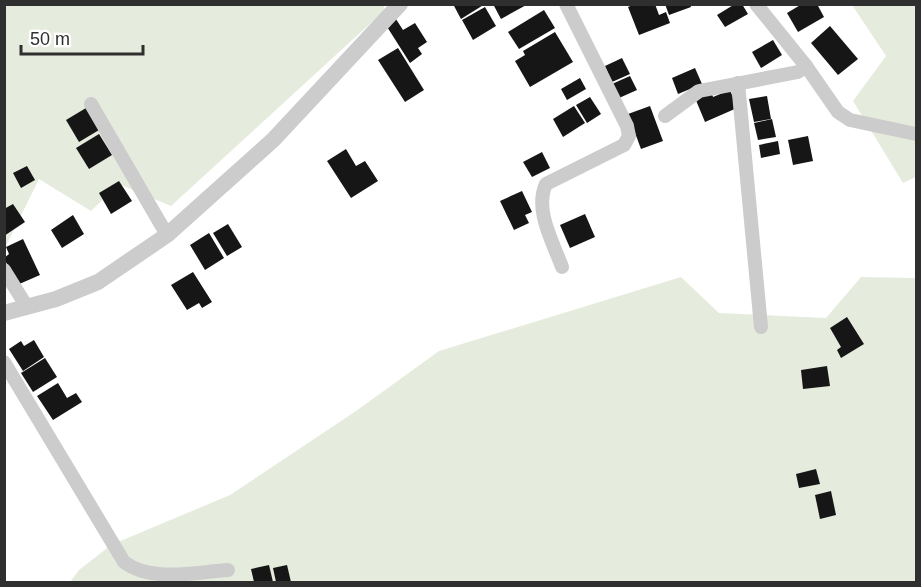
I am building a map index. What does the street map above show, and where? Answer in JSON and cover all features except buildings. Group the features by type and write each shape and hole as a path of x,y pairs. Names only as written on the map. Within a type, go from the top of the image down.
{"street":[{"path":"4,313 99,282 167,235 273,140 400,4"},
{"path":"562,267 542,210 540,196 546,184 624,145 629,136 627,126 566,4"},
{"path":"756,4 806,66 838,112 850,120 916,134"},
{"path":"665,116 699,91 798,72 806,66"},
{"path":"738,83 761,327"},
{"path":"91,104 167,235"},
{"path":"4,270 27,307"},
{"path":"4,362 124,562 134,570 165,574 228,570"}],"green space":[{"path":"5,5 383,5 385,10 171,206 119,184 91,211 39,179 5,248"},
{"path":"852,5 916,5 916,177 903,183 853,101 886,56"},
{"path":"681,277 719,313 826,318 861,277 916,278 916,582 70,582 79,570 111,545 230,495 356,411 439,351"}]}
